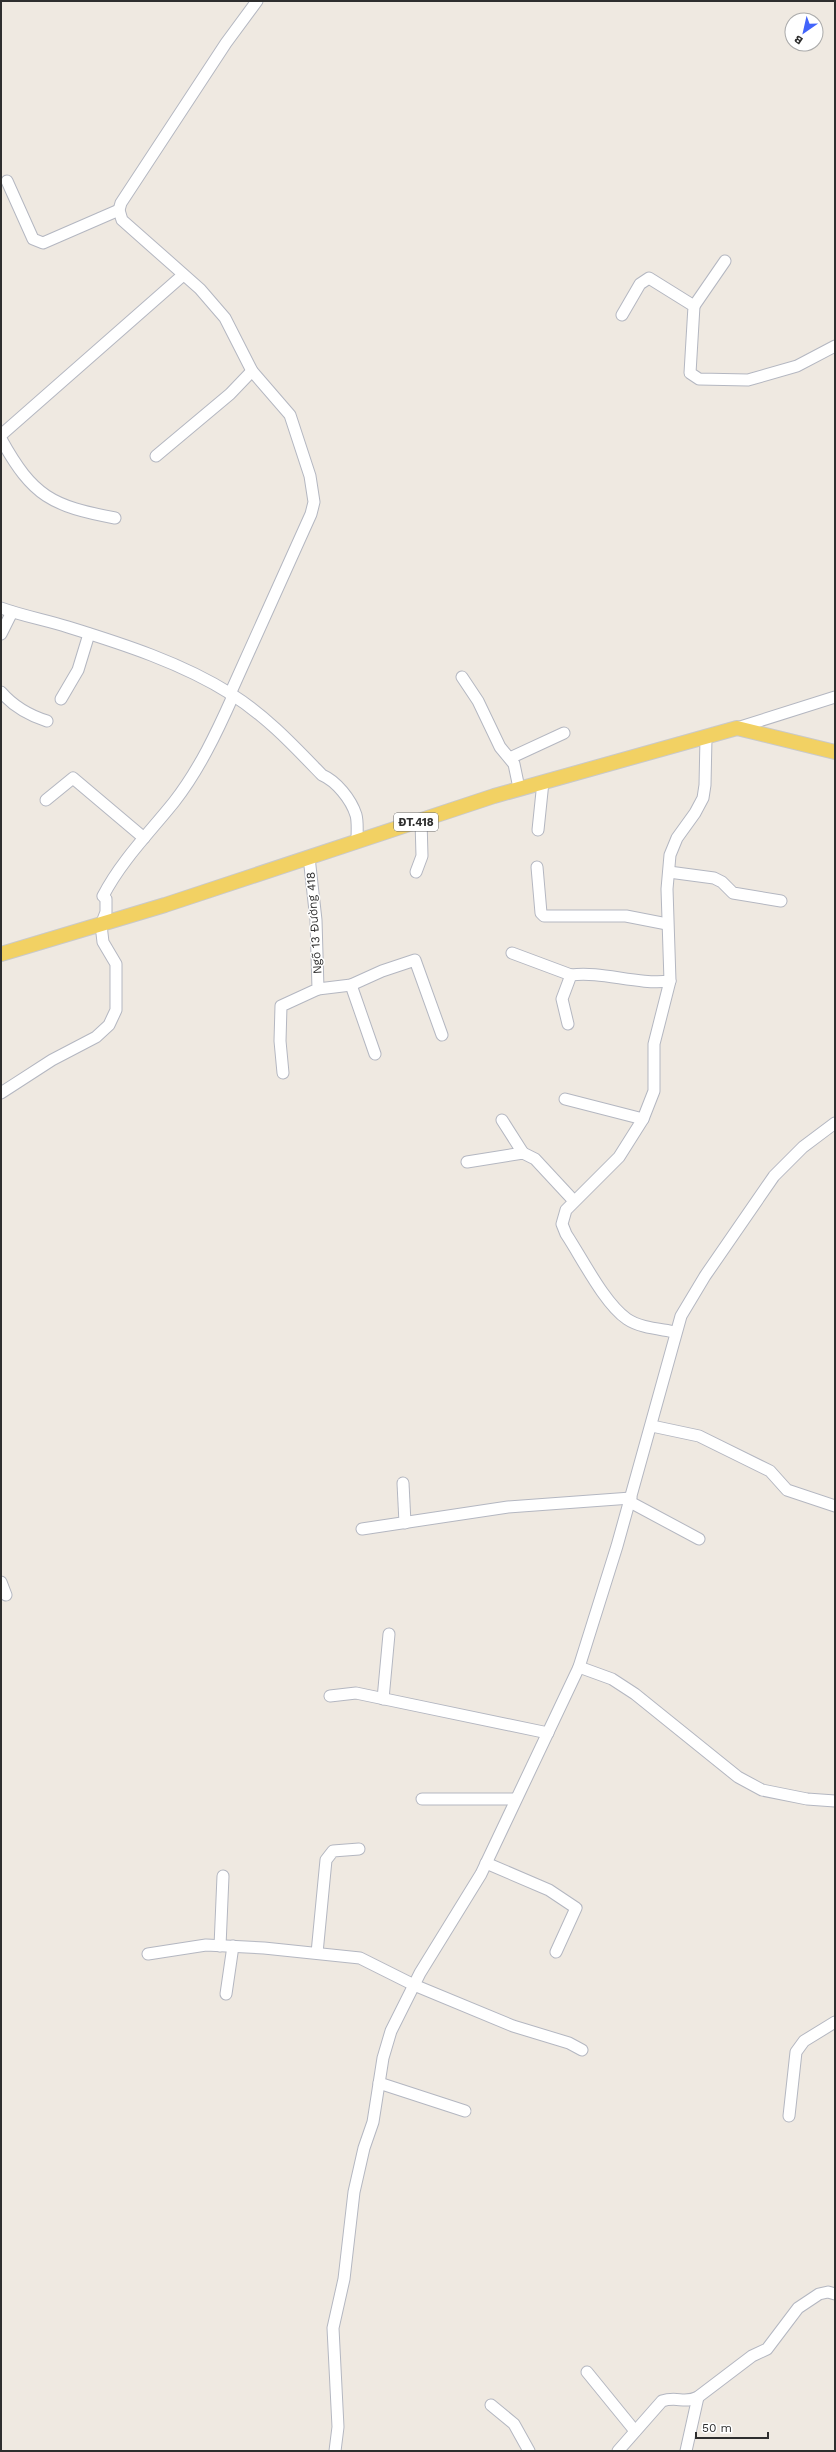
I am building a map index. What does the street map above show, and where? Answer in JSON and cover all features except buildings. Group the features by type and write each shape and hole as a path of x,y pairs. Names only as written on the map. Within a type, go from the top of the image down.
{"main road":[{"name":"ĐT.418","path":"1,954 101,925 520,788 706,738 736,728"},
{"path":"736,728 835,752"}],"street":[{"path":"1,1093 52,1060 96,1037 109,1025 116,1010 116,964 103,942 101,925 106,912 106,899 103,896 144,838 175,800 207,751 314,502 310,476 290,415 252,371 225,318 200,289 182,276 122,220 119,210 121,203 160,141 257,1"},
{"path":"7,181 33,239 37,242 43,243 119,210"},
{"path":"725,261 694,306 690,373 699,379 748,380 797,366 835,346"},
{"path":"1,434 182,276"},
{"path":"622,315 640,284 649,278 694,306"},
{"path":"156,456 230,394 252,371"},
{"path":"1,439 28,479 45,496 80,511 116,518"},
{"path":"1,608 89,634 168,663 232,695 272,724 322,775 331,779 340,789 356,814 358,840"},
{"path":"1,634 12,612"},
{"path":"61,699 78,670 89,634"},
{"path":"462,677 478,701 500,747 510,758 520,788"},
{"path":"1,692 13,704 30,716 47,721"},
{"path":"736,728 835,697"},
{"path":"510,758 564,733"},
{"path":"675,1332 628,1320 610,1303 566,1234 562,1224 566,1210 613,1164 628,1144 643,1119 654,1091 654,1044 670,981 667,924 669,872 672,849 703,798 705,785 706,738"},
{"path":"46,800 73,778 144,838"},
{"path":"538,830 543,782"},
{"path":"416,872 422,856 421,820"},
{"name":"Ngõ 13 Đường 418","path":"309,857 316,920 318,989"},
{"path":"537,867 541,913 544,916 626,916 667,924"},
{"path":"669,872 714,878 722,882 733,893 781,901"},
{"path":"512,953 571,975 581,974 634,982 670,981"},
{"name":"Ngõ 13 Đường 418","path":"283,1073 280,1041 281,1006 318,989 351,985 382,971 414,960 442,1035"},
{"path":"568,1024 562,999 571,975"},
{"path":"351,985 375,1054"},
{"path":"565,1099 643,1119"},
{"path":"502,1120 523,1153 535,1159 574,1201"},
{"path":"335,2451 338,2427 333,2328 344,2279 354,2192 364,2148 373,2122 378,2083 391,2031 414,1985 486,1863 578,1667 652,1426 652,1416 675,1332 681,1316 704,1276 774,1176 803,1147 835,1125"},
{"path":"467,1162 523,1153"},
{"path":"652,1426 699,1436 770,1471 787,1490 835,1506"},
{"path":"403,1483 405,1523"},
{"path":"362,1529 508,1507 630,1500 699,1539"},
{"path":"1,1582 6,1595"},
{"path":"383,1698 389,1634"},
{"path":"578,1667 612,1679 635,1694 738,1777 762,1790 806,1800 835,1801"},
{"path":"330,1696 356,1693 548,1733"},
{"path":"422,1799 515,1799"},
{"path":"317,1953 326,1860 333,1851 359,1849"},
{"path":"486,1863 549,1890 576,1908 556,1952"},
{"path":"220,1946 223,1876"},
{"path":"148,1954 206,1945 317,1953 360,1958 414,1985 513,2026 569,2043 582,2050"},
{"path":"226,1994 233,1946"},
{"path":"789,2116 796,2052 804,2041 835,2022"},
{"path":"378,2083 465,2111"},
{"path":"618,2451 662,2401 671,2398 690,2402 752,2356 767,2349 798,2308 807,2301 828,2292 835,2294"},
{"path":"586,2372 636,2431"},
{"path":"686,2451 698,2397"},
{"path":"491,2405 514,2424 529,2451"}]}
